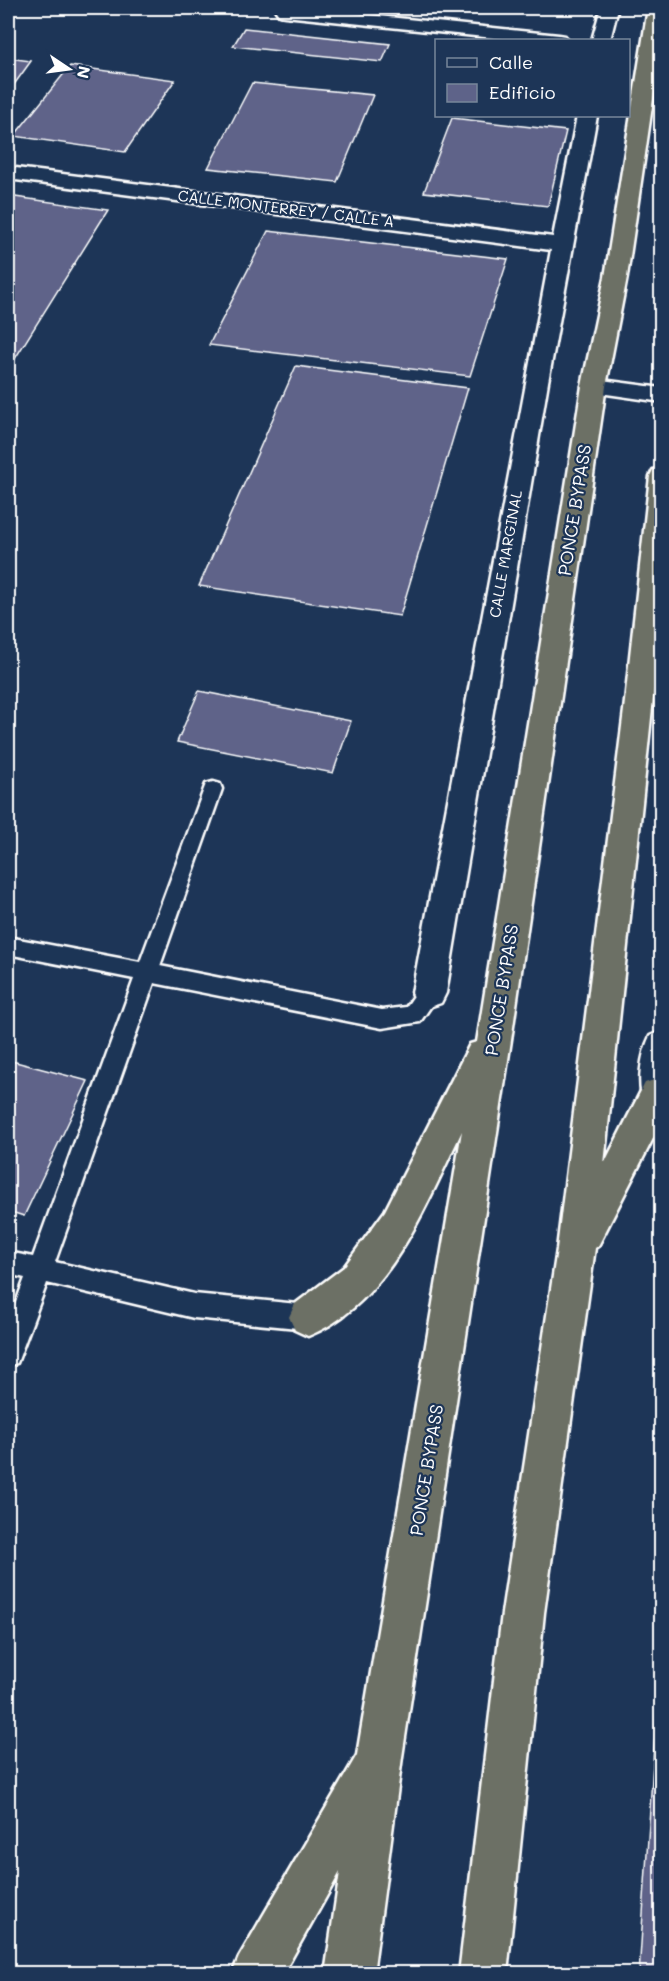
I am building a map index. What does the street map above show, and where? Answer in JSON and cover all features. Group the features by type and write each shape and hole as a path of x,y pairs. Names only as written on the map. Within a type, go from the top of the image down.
{"highway":[{"name":"PONCE BYPASS","path":"349,1974 379,1757 408,1592 594,386 616,277 657,8"},
{"path":"483,1974 523,1613 576,1249 638,710 662,476"},
{"path":"308,1317 357,1280 398,1223 496,1027"},
{"path":"576,1249 628,1154 657,1094"},
{"path":"256,1974 379,1757"},
{"path":"491,1914 501,1974"}],"street":[{"path":"601,39 609,8"},
{"path":"285,11 550,39"},
{"name":"CALLE MARGINAL","path":"429,993 536,382 587,117"},
{"name":"CALLE MONTERREY / CALLE A","path":"8,173 564,245"},
{"path":"594,386 662,395"},
{"path":"657,1094 662,1046"}],"lane":[{"path":"8,1354 213,789"},
{"path":"8,945 382,1019 412,1016 429,993"},
{"path":"8,1263 194,1306 308,1317"}],"building":[{"path":"244,28 390,44 382,62 233,46"},
{"path":"8,58 31,61 8,93"},
{"path":"70,66 175,80 125,152 14,136"},
{"path":"252,83 373,95 337,182 208,168"},
{"path":"452,118 566,131 548,206 424,192"},
{"path":"8,196 108,210 8,370"},
{"path":"268,231 508,259 470,376 209,345"},
{"path":"296,366 468,388 400,616 199,586"},
{"path":"199,691 351,721 333,773 177,742"},
{"path":"8,1060 88,1081 24,1216 8,1211"},
{"path":"662,1628 662,1974 639,1974"}]}
